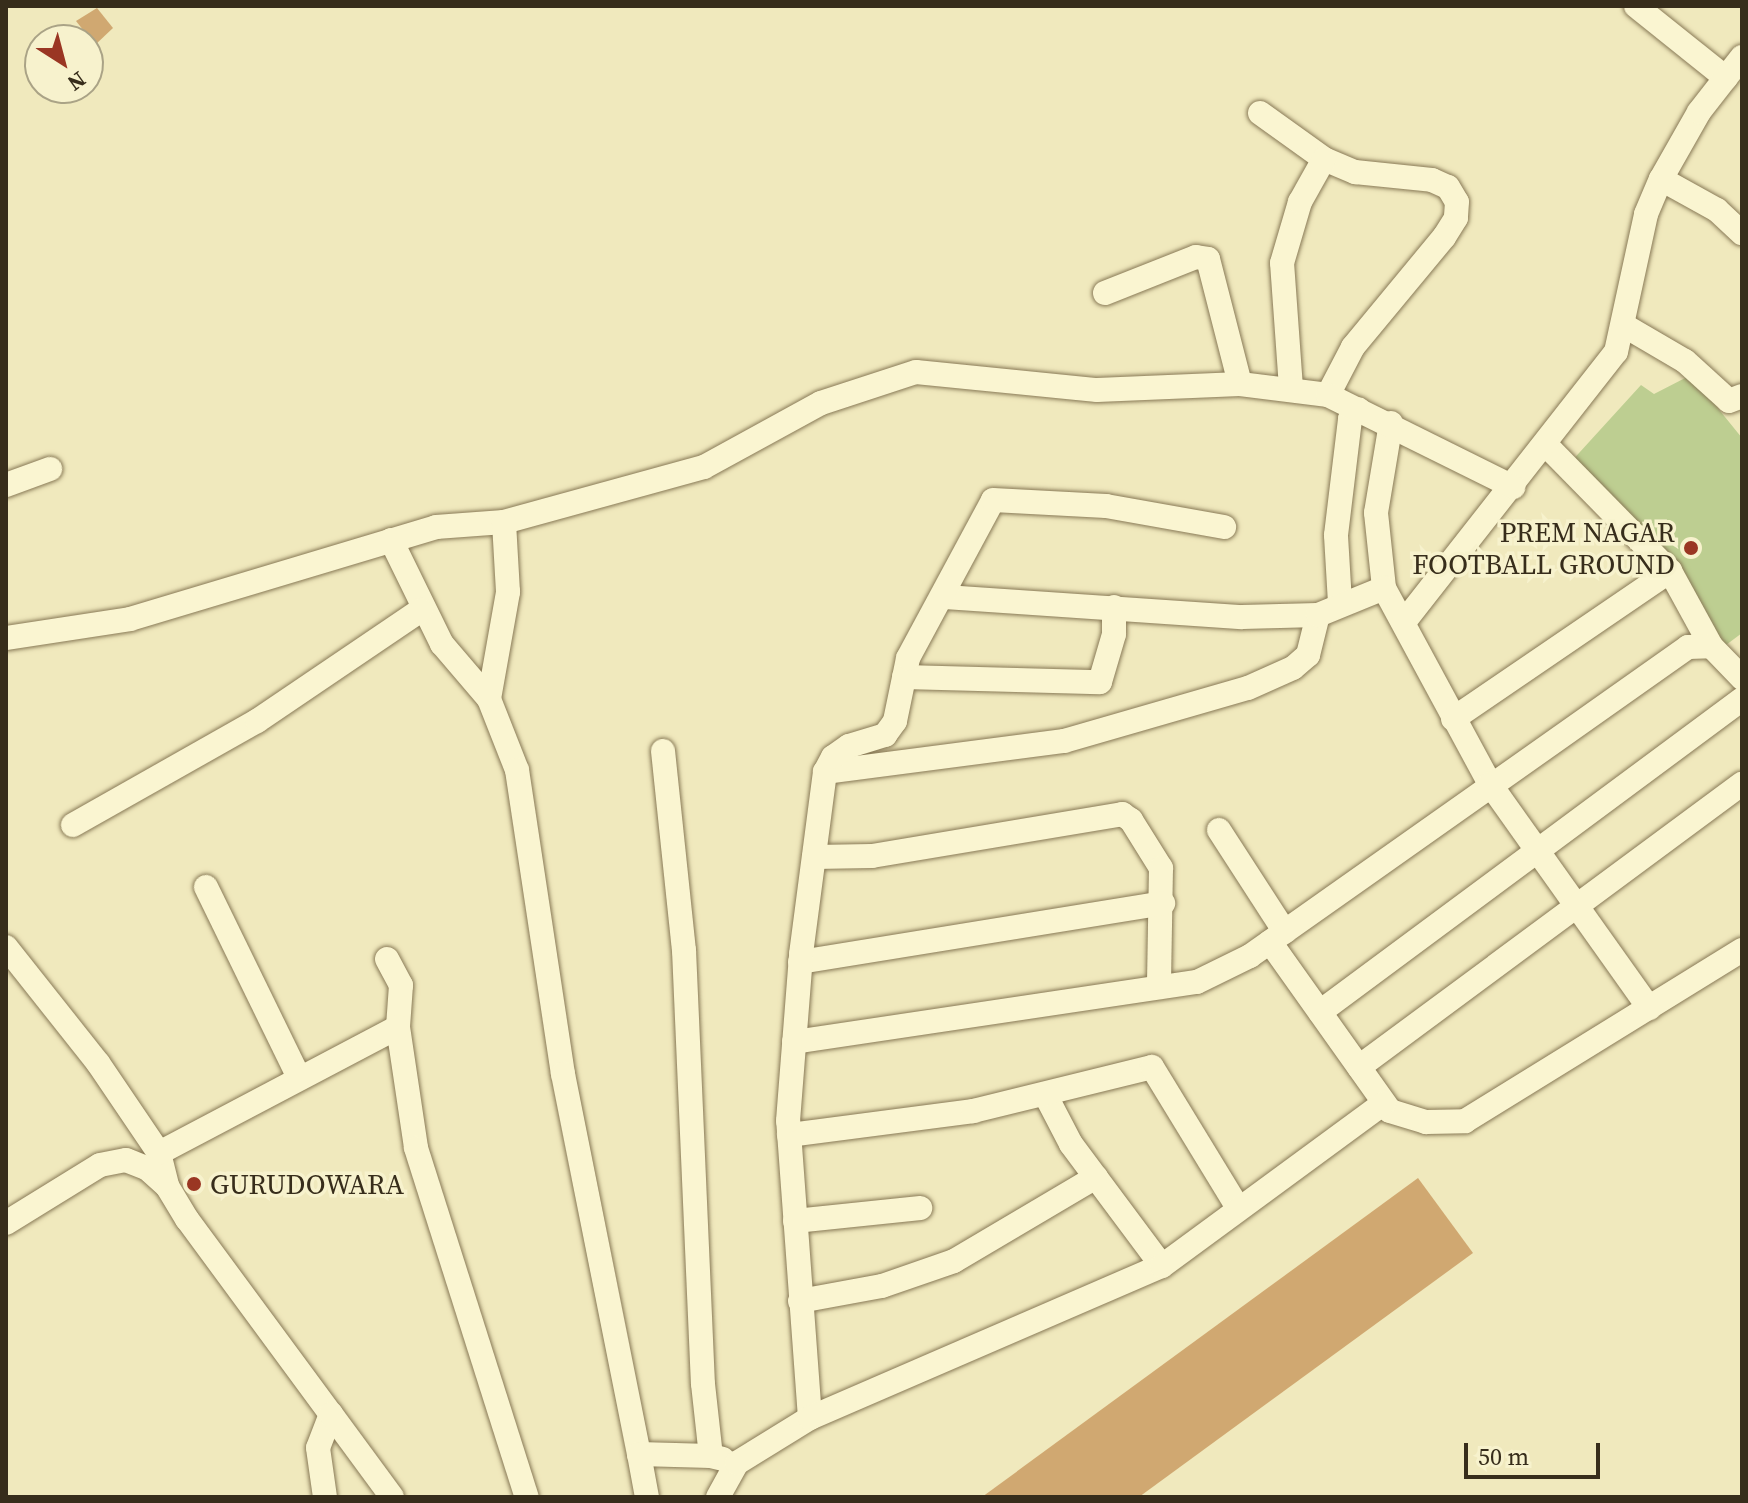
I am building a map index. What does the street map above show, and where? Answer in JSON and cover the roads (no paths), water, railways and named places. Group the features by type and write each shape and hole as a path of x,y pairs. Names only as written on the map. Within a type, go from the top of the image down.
{"street":[{"path":"1636,6 1726,78"},
{"path":"1404,622 1616,352 1625,326 1646,214 1676,147 1742,57"},
{"path":"1260,113 1324,159 1355,172 1432,180 1448,187 1457,202 1456,218 1444,237 1353,347 1328,395"},
{"path":"1291,388 1282,263 1300,202 1324,159"},
{"path":"1661,179 1717,210 1742,233"},
{"path":"1105,293 1196,257 1208,259 1240,384"},
{"path":"1625,326 1685,361 1729,401 1742,396"},
{"path":"6,638 130,619 391,540 469,521 504,522 704,467 821,403 916,372 1097,390 1240,384 1328,395 1391,423 1513,487"},
{"path":"1340,603 1336,535 1350,419 1359,409"},
{"path":"1391,423 1376,513 1384,588 1490,784 1540,849 1576,906 1649,1008"},
{"path":"1546,445 1670,571 1711,646 1742,678"},
{"path":"6,485 50,469"},
{"path":"810,1418 789,1135 800,962 825,772 833,757 849,746 885,735 895,721 908,658 945,597 993,500 1106,506 1224,527"},
{"path":"489,699 508,592 504,522"},
{"path":"391,540 421,610 442,644 489,699 517,770 528,818 563,1074 647,1497"},
{"path":"1453,719 1670,571"},
{"path":"945,597 1242,617 1318,615 1340,603 1384,588"},
{"path":"904,677 1100,682 1114,634 1114,607"},
{"path":"73,825 268,714 421,610"},
{"path":"825,772 1064,741 1248,688 1293,668 1308,655 1318,615"},
{"path":"794,1042 1197,982 1278,937 1490,784 1688,647 1711,646"},
{"path":"1320,1012 1742,699"},
{"path":"663,751 684,950 702,1368 711,1456"},
{"path":"1359,1067 1742,784"},
{"path":"814,857 872,856 1122,814 1131,820 1161,868 1163,903 1159,987"},
{"path":"1219,830 1320,1012 1384,1103 1390,1111 1426,1122 1465,1121 1742,950"},
{"path":"206,887 299,1078"},
{"path":"800,962 1163,903"},
{"path":"6,947 98,1063 159,1153 167,1186"},
{"path":"387,959 401,985 398,1027 416,1148 527,1497"},
{"path":"159,1153 398,1027"},
{"path":"789,1135 973,1111 1152,1067 1238,1208"},
{"path":"1045,1094 1096,1177 1162,1266"},
{"path":"718,1497 737,1463 810,1418 1162,1266 1384,1103"},
{"path":"6,1223 100,1165 126,1160 148,1169 167,1186 392,1497"},
{"path":"800,1301 882,1286 954,1261 1096,1177"},
{"path":"795,1221 920,1208"},
{"path":"325,1497 318,1448 331,1414"},
{"path":"639,1454 711,1456 737,1463"}],"place":[{"name":"PREM NAGAR FOOTBALL GROUND","path":"1691,548"},
{"name":"GURUDOWARA","path":"194,1184"}]}
